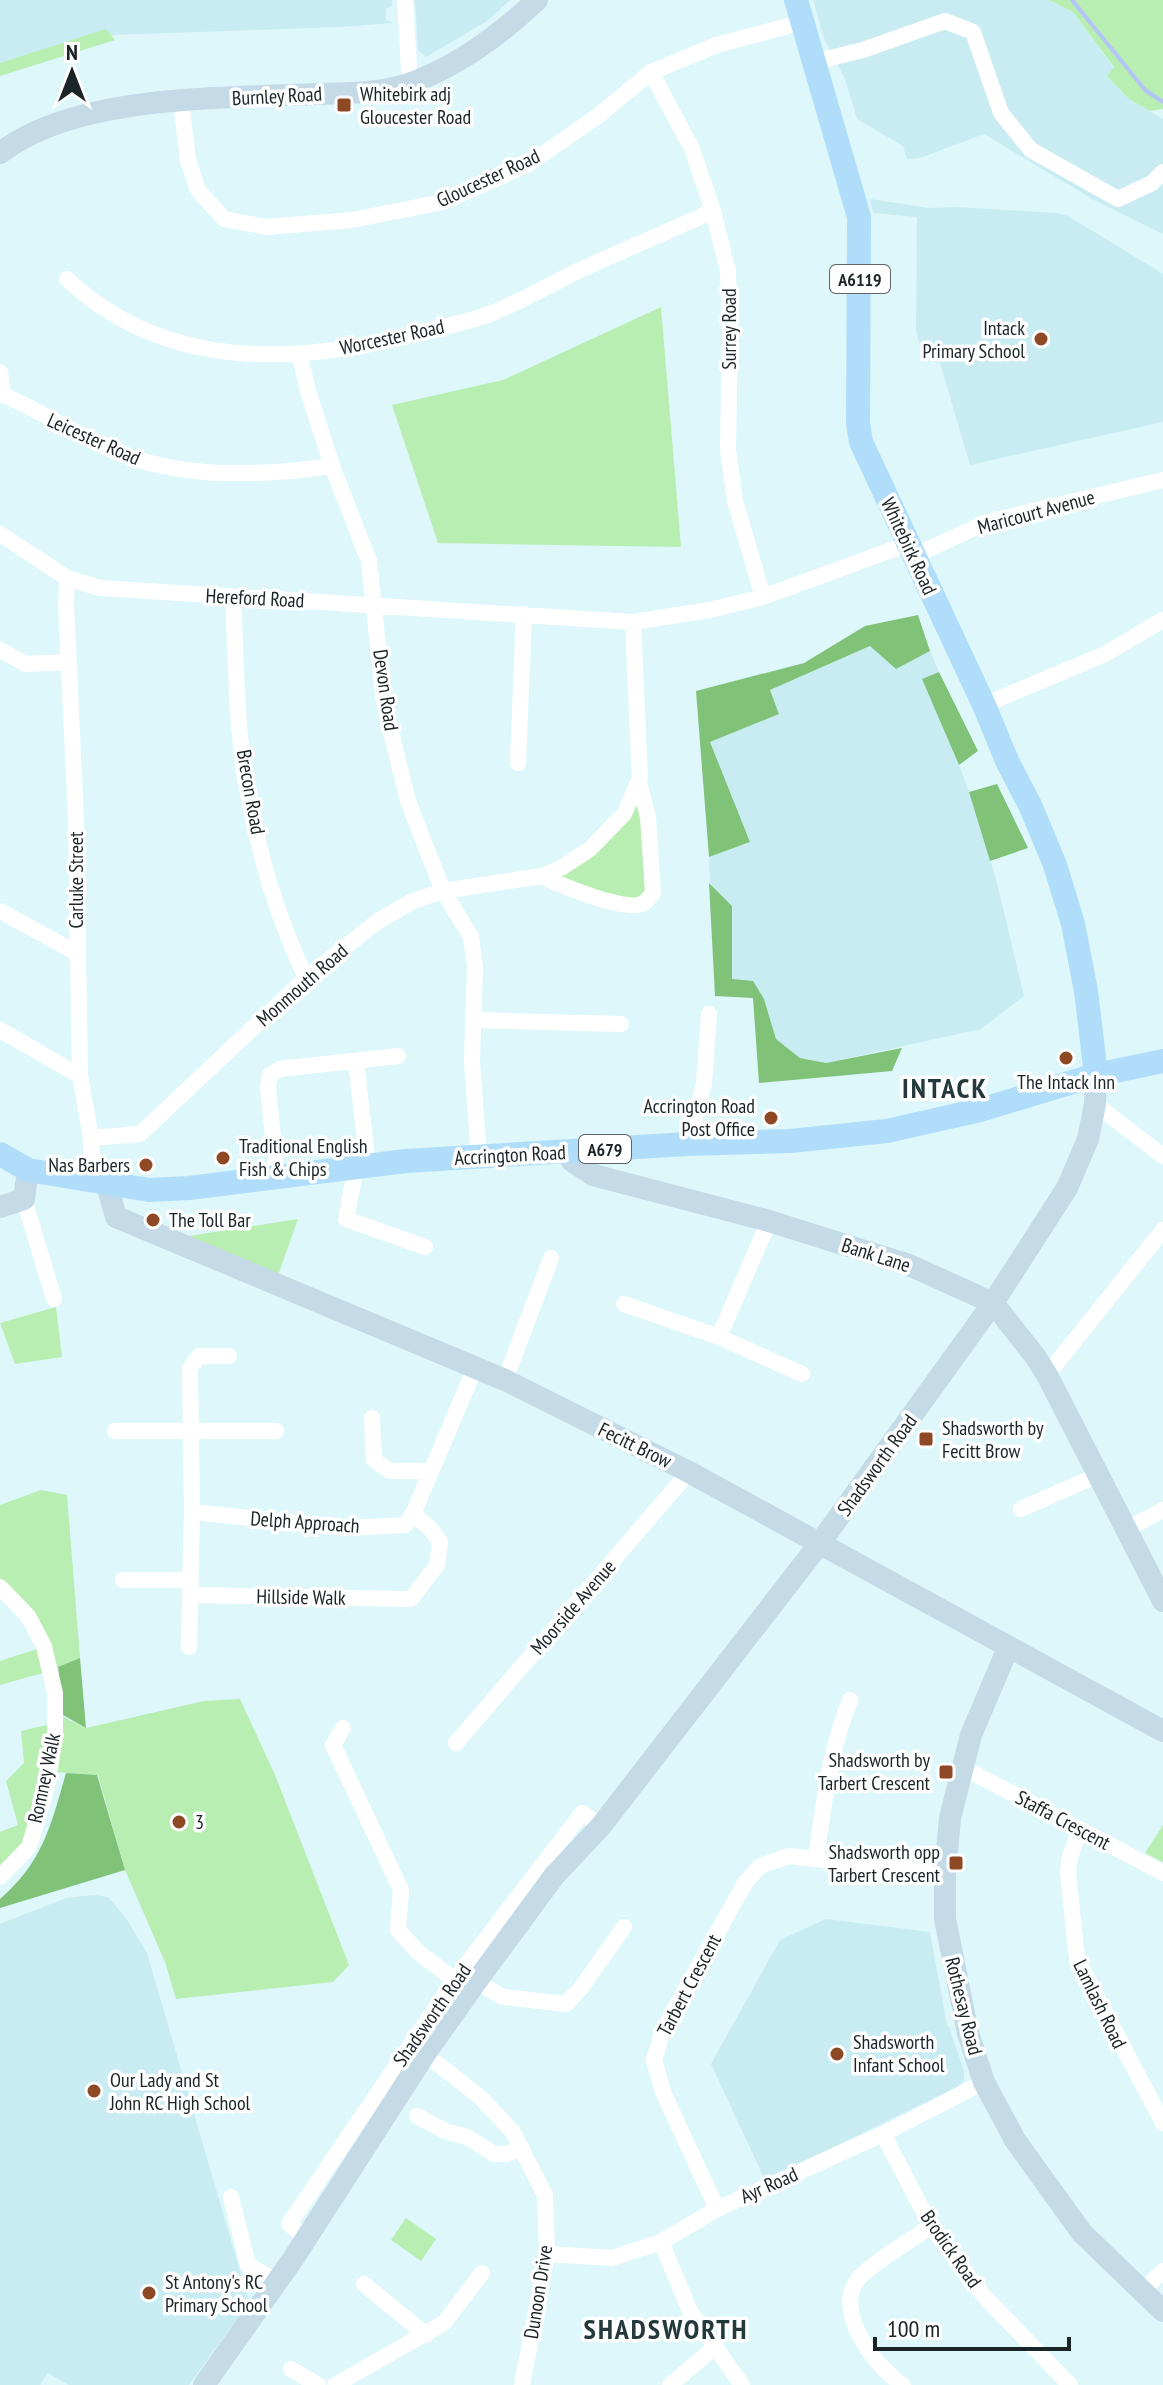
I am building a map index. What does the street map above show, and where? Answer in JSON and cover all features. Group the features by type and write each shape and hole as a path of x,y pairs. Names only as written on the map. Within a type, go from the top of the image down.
{"main road":[{"name":"Whitebirk Road","path":"799,11 859,217 858,423 861,442 1055,865 1073,924 1086,991 1096,1075"},
{"name":"Accrington Road","path":"0,1154 28,1170 149,1190 189,1188 362,1166 479,1157 790,1141 887,1131 980,1110 1096,1075 1163,1061"}],"street":[{"path":"405,0 410,83"},
{"name":"Burnley Road","path":"0,153 19,138 75,118 121,108 181,101 368,91 410,83 463,57 494,37 537,0"},
{"name":"Gloucester Road","path":"181,101 188,160 198,190 224,219 266,227 352,220 443,202 527,165 598,116 651,72 799,11"},
{"path":"814,62 863,50 945,21 973,32 1001,113 1031,150 1118,199 1152,183 1163,172"},
{"name":"Surrey Road","path":"651,72 692,149 713,211 728,271 730,463 735,501 763,597"},
{"name":"Worcester Road","path":"67,279 106,310 149,333 190,347 245,354 300,356 393,340 491,314 713,211"},
{"name":"Devon Road","path":"300,356 332,466 369,561 384,703 408,801 443,891 471,937 475,967 472,1061 479,1157"},
{"name":"Leicester Road","path":"0,372 2,395 63,428 155,465 232,475 332,466"},
{"name":"Maricourt Avenue","path":"911,550 987,522 1163,480"},
{"name":"Hereford Road","path":"0,534 67,578 100,588 633,622 710,610 763,597 911,550"},
{"name":"Carluke Street","path":"67,578 76,820 80,1076 100,1183"},
{"name":"Brecon Road","path":"233,598 244,770 265,867 288,941 306,978"},
{"path":"518,763 524,614"},
{"path":"984,705 1105,654 1163,620"},
{"name":"Monmouth Road","path":"542,876 576,892 632,906 645,903 653,893 648,817 639,783 637,651 633,622"},
{"path":"0,650 26,664 68,662"},
{"name":"Monmouth Road","path":"91,1138 140,1134 306,978 378,921 413,901 443,891 542,876 561,868 590,849 624,814 639,783"},
{"path":"0,911 77,953"},
{"path":"688,1144 704,1084 709,1014"},
{"path":"475,1020 621,1024"},
{"path":"0,1030 80,1076"},
{"path":"277,1178 268,1087 270,1075 280,1069 398,1056"},
{"path":"356,1061 362,1166 346,1219 425,1247"},
{"name":"Shadsworth Road","path":"307,2238 289,2224 467,1984 554,1876 601,1826 820,1543 993,1303 1067,1188 1088,1139 1095,1104 1096,1075"},
{"path":"1095,1104 1163,1156"},
{"name":"Bank Lane","path":"570,1151 572,1161 593,1175 769,1221 909,1265 993,1303 1047,1375 1163,1601"},
{"path":"28,1170 24,1199 54,1299"},
{"name":"Fecitt Brow","path":"100,1183 116,1217 505,1380 689,1472 1163,1731"},
{"path":"0,1207 24,1199"},
{"path":"719,1337 769,1221"},
{"path":"1047,1375 1163,1230"},
{"path":"505,1380 551,1258"},
{"path":"624,1304 719,1337 802,1374"},
{"path":"189,1647 192,1512 190,1368 199,1356 229,1356"},
{"path":"413,1514 475,1368"},
{"path":"372,1418 374,1460 390,1471 430,1471"},
{"path":"115,1431 276,1431"},
{"name":"Moorside Avenue","path":"456,1743 689,1472"},
{"path":"1021,1509 1098,1475"},
{"path":"1125,1530 1163,1510"},
{"name":"Delph Approach","path":"192,1512 347,1528 405,1525 413,1514"},
{"name":"Hillside Walk","path":"123,1580 190,1587 411,1599 437,1565 440,1542 413,1514"},
{"name":"Romney Walk","path":"0,1587 28,1616 44,1646 55,1693 55,1737 47,1787 29,1847 0,1877"},
{"name":"Rothesay Road","path":"1008,1648 971,1735 950,1818 945,1919 968,2033 984,2082 1015,2140 1082,2233 1163,2311"},
{"path":"816,1858 826,1778 850,1700"},
{"path":"343,1728 333,1745 401,1890 398,1930 419,1953 467,1984 503,1997 566,2004 624,1927"},
{"name":"Staffa Crescent","path":"962,1767 1163,1873"},
{"name":"Lamlash Road","path":"1080,1829 1068,1872 1077,1959 1163,2123"},
{"name":"Tarbert Crescent","path":"717,2209 663,2092 654,2060 655,2049 753,1872 789,1856 945,1874"},
{"name":"Shadsworth Road","path":"204,2385 307,2238 467,1984"},
{"name":"Dunoon Drive","path":"425,2054 480,2097 513,2132 545,2195 547,2254 522,2385"},
{"name":"Ayr Road","path":"547,2254 612,2258 661,2242 717,2209 883,2134 984,2082"},
{"path":"417,2116 445,2131 467,2137 494,2154 506,2154 522,2148"},
{"name":"Brodick Road","path":"883,2134 931,2226 983,2295 1070,2385"},
{"path":"231,2197 248,2265 278,2282"},
{"path":"903,2385 863,2343 852,2319 850,2293 859,2277 931,2226"},
{"path":"661,2242 690,2311 742,2385"},
{"path":"1142,2291 1163,2271"},
{"path":"335,2385 444,2323 482,2273"},
{"path":"364,2284 426,2335"},
{"path":"670,2385 715,2347"},
{"path":"291,2369 318,2385"}],"shaded area":[{"path":"0,0 392,0 392,6 386,9 386,20 393,23 111,35 106,30 0,63"},
{"path":"415,0 510,0 487,21 426,57 418,50"},
{"path":"813,0 1049,0 1073,12 1114,68 1107,76 1129,99 1163,119 1163,234 1094,200 984,134 920,158 907,159 903,146 857,119 845,79 824,38"},
{"name":"Intack Primary School","path":"870,199 928,208 1057,213 1068,216 1163,274 1163,422 970,465 940,363 924,360 916,331 917,217 873,213"},
{"path":"871,646 896,669 930,651 939,672 923,680 969,792 996,879 1024,996 981,1029 826,1063 800,1058 776,1039 764,999 732,979 732,906 710,883 709,857 750,842 709,742 779,714 770,690"},
{"name":"Our Lady and St John RC High School","path":"108,1897 126,1918 147,1953 249,2302 189,2385 69,2385 48,2373 40,2385 0,2385 0,1924 66,1898"},
{"name":"Shadsworth Infant School","path":"826,1919 930,1932 947,2026 964,2071 964,2080 958,2087 765,2180 711,2064 780,1940"}],"green space":[{"path":"1049,0 1163,0 1163,109 1150,111 1129,99 1107,76 1114,67 1073,12"},
{"path":"106,29 115,40 0,76 0,63"},
{"path":"661,307 681,547 438,543 392,405 503,380"},
{"path":"918,615 930,651 896,669 870,646 770,690 779,714 710,742 750,842 709,857 696,691 804,663 865,626"},
{"path":"939,672 978,751 959,765 922,679"},
{"path":"639,783 648,817 645,903 542,876 590,849"},
{"path":"997,784 1028,848 990,861 969,792"},
{"path":"709,883 732,906 732,979 753,981 764,999 776,1039 800,1058 826,1063 902,1048 892,1071 759,1083 753,998 715,996"},
{"path":"298,1219 275,1284 170,1239"},
{"path":"56,1307 62,1357 15,1364 0,1323"},
{"path":"41,1490 67,1495 80,1658 50,1671 0,1685 0,1661 40,1648 0,1587 0,1505"},
{"path":"80,1658 86,1728 63,1715 58,1667"},
{"path":"240,1699 275,1775 349,1965 333,1982 176,1999 165,1962 125,1870 98,1775 55,1772 29,1847 0,1877 0,1832 18,1825 6,1781 24,1763 21,1731 55,1723 55,1713 86,1728 204,1701"},
{"path":"66,1773 97,1775 125,1870 0,1908 0,1899 26,1871 44,1842"},
{"path":"1163,1825 1163,1862 1145,1853"},
{"path":"406,2218 436,2239 421,2261 391,2240"}],"waterway":[{"path":"1072,0 1145,90 1163,102"}],"place":[{"name":"Whitebirk adj Gloucester Road","path":"344,105"},
{"name":"Intack Primary School","path":"1041,339"},
{"name":"The Intack Inn","path":"1066,1058"},
{"name":"Accrington Road Post Office","path":"771,1118"},
{"name":"Traditional English Fish & Chips","path":"223,1158"},
{"name":"Nas Barbers","path":"146,1165"},
{"name":"The Toll Bar","path":"153,1220"},
{"name":"Shadsworth by Fecitt Brow","path":"926,1439"},
{"name":"Shadsworth by Tarbert Crescent","path":"946,1772"},
{"name":"3","path":"179,1822"},
{"name":"Shadsworth opp Tarbert Crescent","path":"956,1863"},
{"name":"Shadsworth Infant School","path":"837,2054"},
{"name":"Our Lady and St John RC High School","path":"94,2091"},
{"name":"St Antony's RC Primary School","path":"149,2293"}],"district":[{"name":"INTACK","path":"945,1087"},
{"name":"SHADSWORTH","path":"666,2328"}]}
